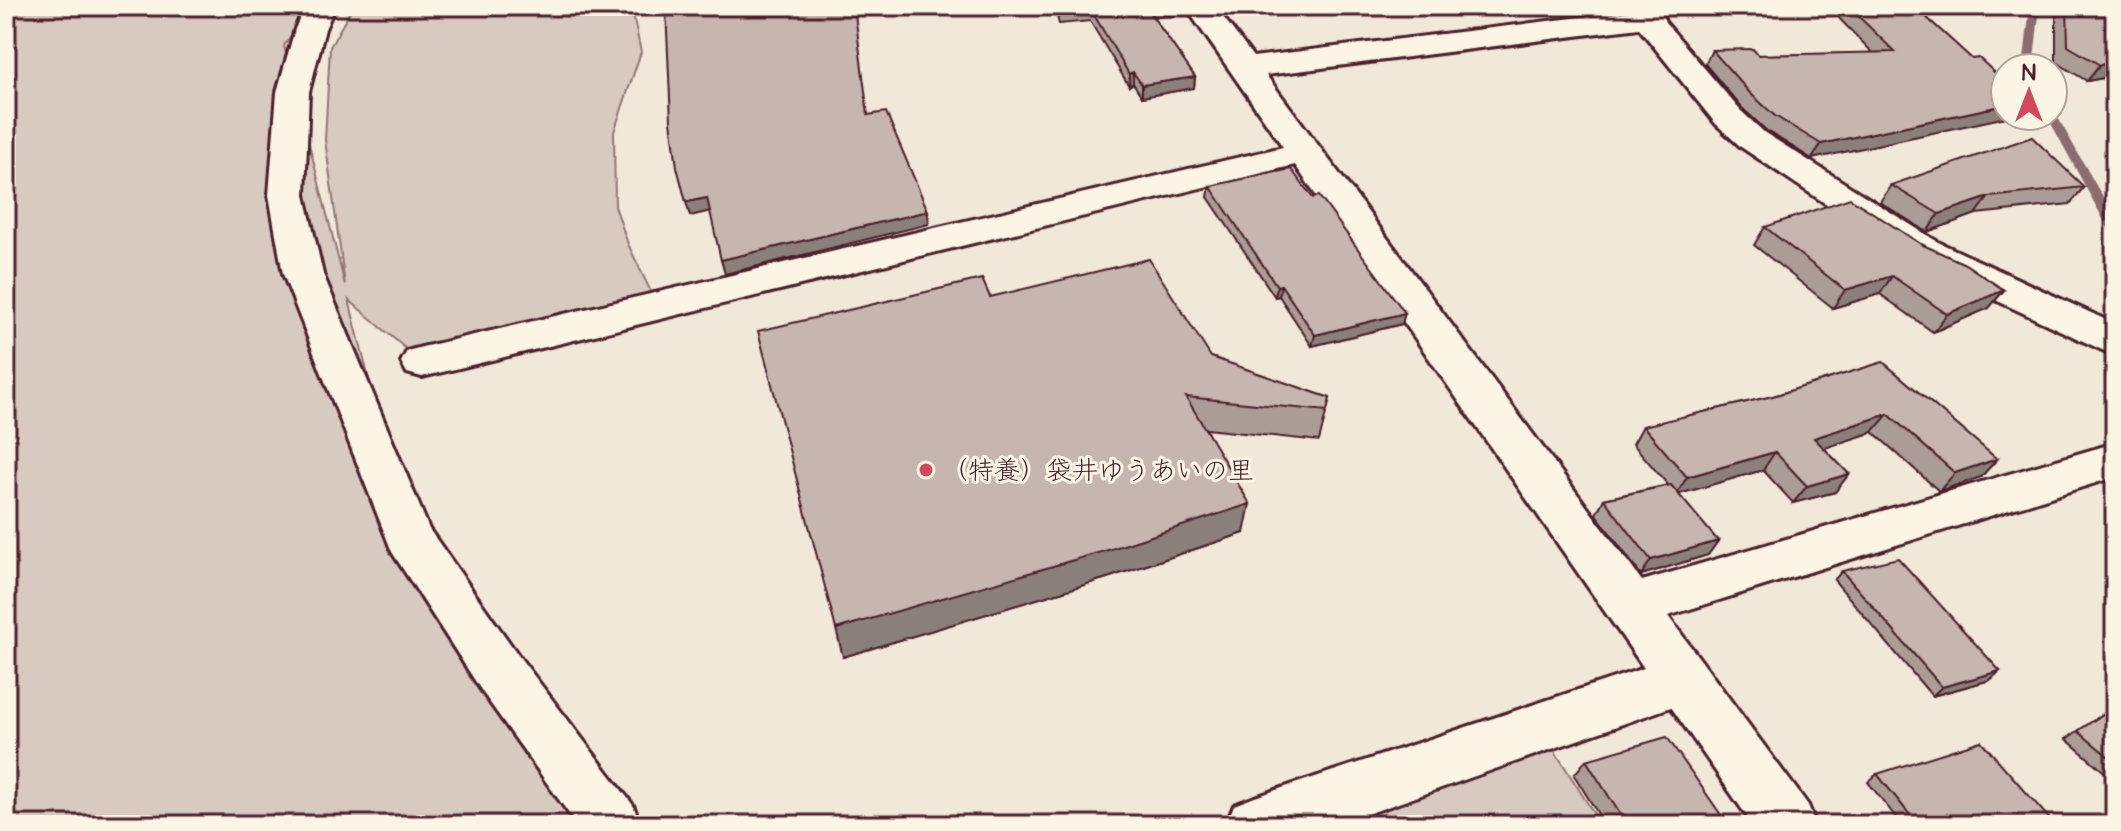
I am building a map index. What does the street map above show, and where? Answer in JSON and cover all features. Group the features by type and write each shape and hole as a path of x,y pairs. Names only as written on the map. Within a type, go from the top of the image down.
{"street":[{"path":"320,6 310,29 293,92 287,195 303,274 409,538 502,676 612,825"},
{"path":"1200,6 1787,825"},
{"path":"1245,68 1645,12 1728,117 1753,140 1924,251 2115,341"},
{"path":"422,362 1305,152"},
{"path":"1631,606 2115,460"},
{"path":"1255,825 1681,680"}],"shaded area":[{"path":"6,6 311,6 284,46 345,285 325,140 330,47 353,6 631,6 641,52 614,132 615,206 628,244 653,296 412,354 349,300 409,538 628,825 6,825"},
{"path":"1548,740 1601,825 1300,825"}],"building":[{"path":"688,6 854,6 868,115 886,112 928,211 721,260 707,198 686,202 677,167 671,121 666,9"},
{"path":"1057,6 1157,6 1146,7 1195,77 1142,85 1133,72 1129,74 1091,10 1059,12"},
{"path":"1848,6 1914,6 1972,59 1979,58 1989,67 1989,108 1821,144 1775,116 1712,50 1753,49 1758,55 1895,52"},
{"path":"2067,6 2115,6 2115,62 2100,65 2068,46"},
{"path":"2032,137 2084,187 1989,197 1939,214 1891,185"},
{"path":"1291,169 1313,198 1319,196 1405,313 1315,335 1281,285 1277,286 1210,186"},
{"path":"1850,198 1921,244 1965,264 2004,290 1947,314 1892,276 1845,290 1765,227"},
{"path":"1149,259 1211,357 1330,398 1327,411 1186,397 1250,504 1108,550 836,629 758,331 982,279 990,297"},
{"path":"1883,362 1997,459 1955,473 1888,414 1814,438 1849,474 1807,486 1775,452 1687,477 1643,426 1773,396"},
{"path":"1671,485 1718,541 1651,560 1604,499"},
{"path":"1898,558 2000,671 1942,687 1842,571"},
{"path":"2115,706 2115,762 2078,731"},
{"path":"1667,737 1728,825 1627,825 1586,760"},
{"path":"1981,741 2055,825 1918,825 1877,774"}],"waterway":[{"path":"2030,52 2035,6"},
{"path":"2061,132 2115,230"}],"place":[{"name":"（特養）袋井ゆうあいの里","path":"926,470"}]}
